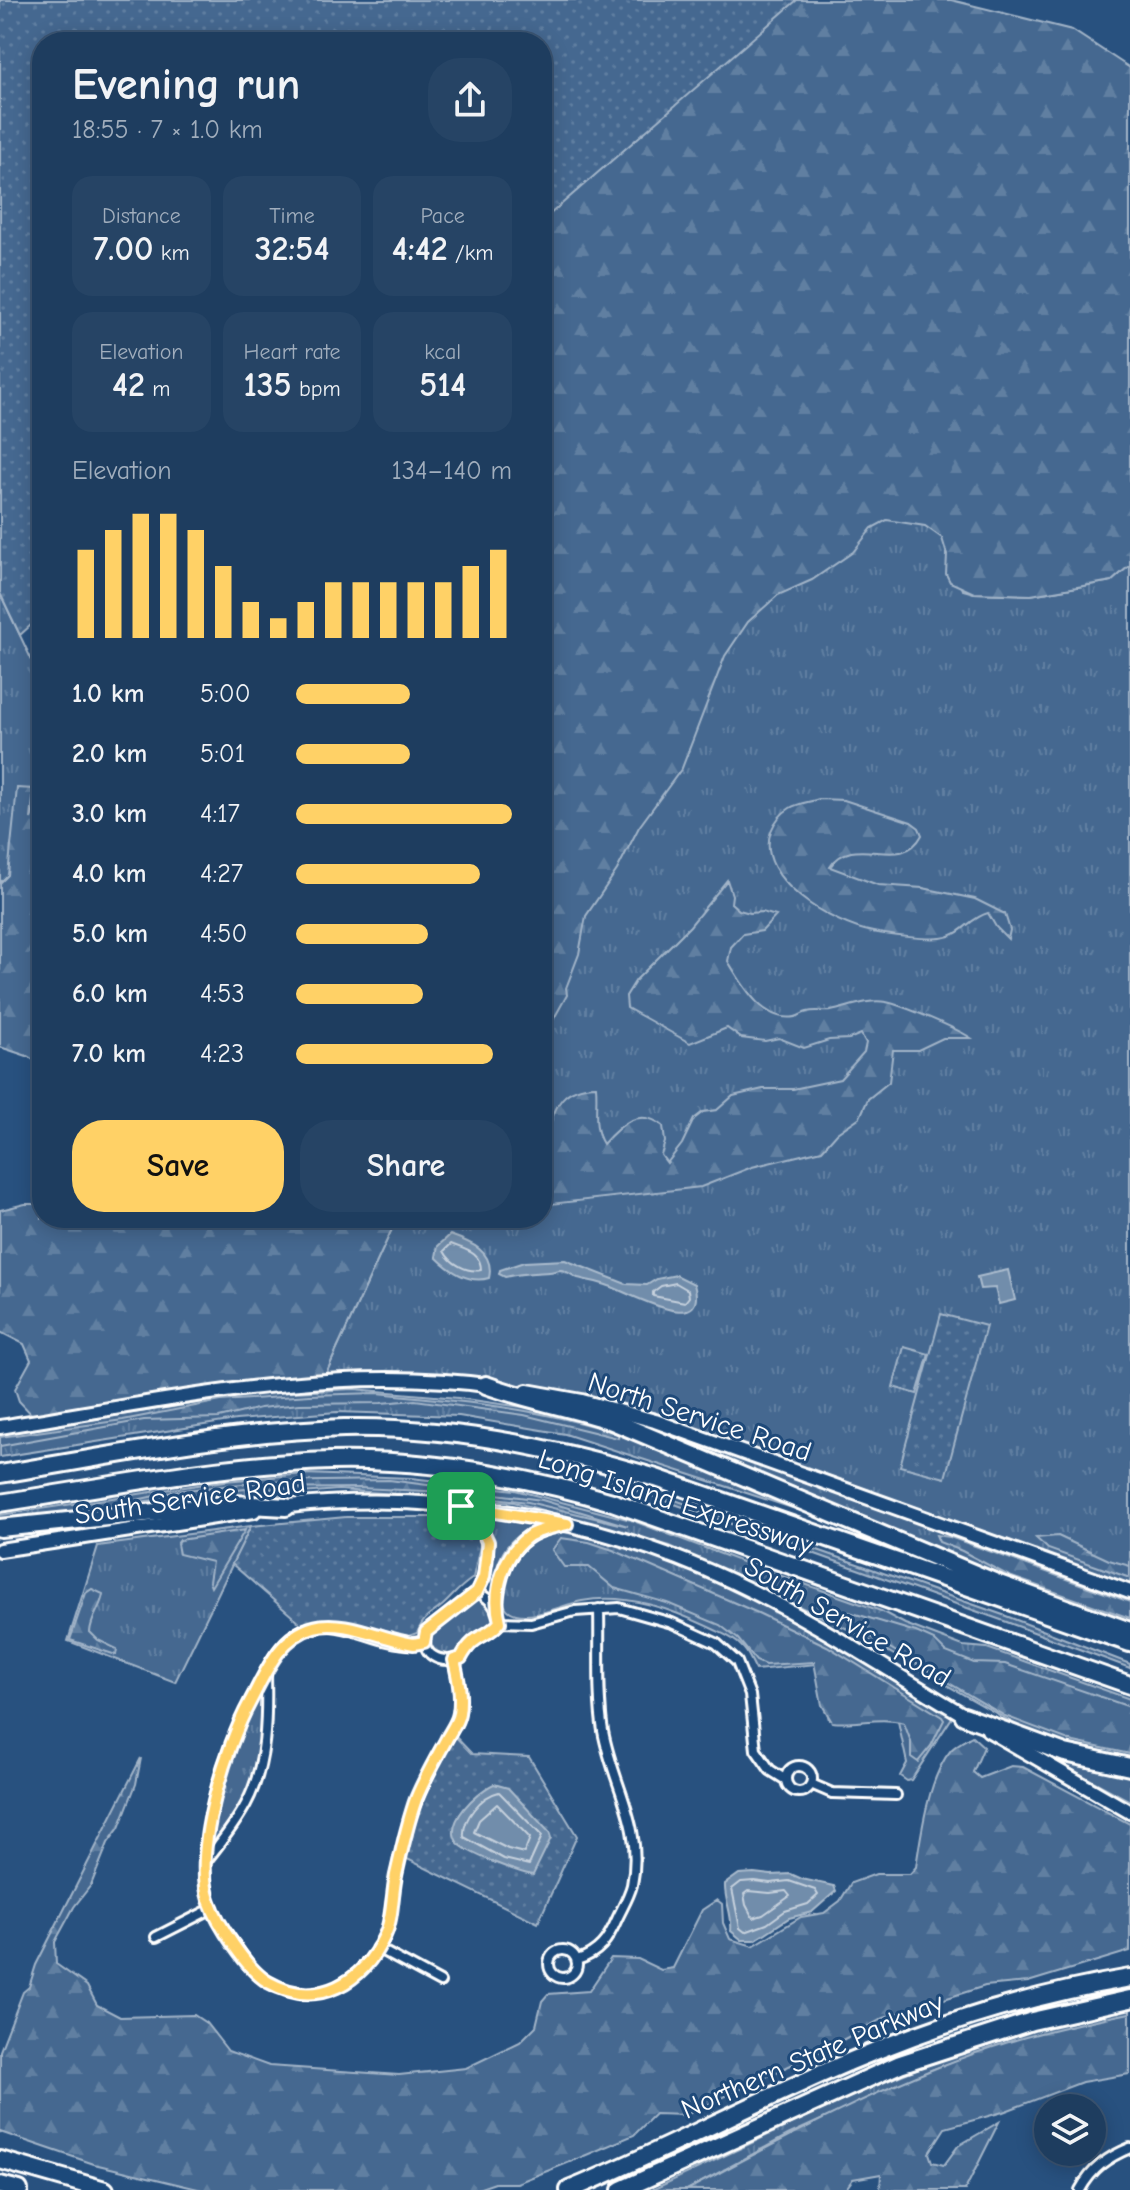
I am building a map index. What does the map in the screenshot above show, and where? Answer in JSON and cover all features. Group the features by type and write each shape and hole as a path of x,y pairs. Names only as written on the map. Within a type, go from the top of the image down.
{"highway":[{"path":"486,1385 521,1398 580,1410 612,1421 999,1584 1130,1631"},
{"name":"Long Island Expressway","path":"0,1474 242,1436 311,1430 382,1429 486,1437 577,1455 645,1475 1130,1643"},
{"name":"Long Island Expressway","path":"0,1503 228,1468 275,1464 369,1461 475,1470 544,1483 612,1502 1130,1685"},
{"path":"0,1528 234,1504 286,1507"},
{"path":"964,1716 1065,1753 1130,1767"},
{"name":"Northern State Parkway","path":"569,2190 849,2062 916,2035 1016,2004 1130,1978"},
{"name":"Northern State Parkway","path":"621,2190 900,2064 1032,2021 1130,1999"},
{"path":"0,2160 105,2190"},
{"path":"0,2185 19,2190"}],"main road":[{"name":"North Service Road","path":"0,1427 279,1385 421,1380 486,1385 582,1401 655,1421 1130,1592"},
{"name":"South Service Road","path":"0,1550 286,1507 355,1502 461,1506 567,1524 651,1549 742,1586 1130,1812"}],"street":[{"path":"461,1506 481,1527 488,1542 484,1577 477,1592 426,1632 424,1642 427,1653 437,1659 461,1658 468,1644 479,1635 493,1630 500,1622"},
{"path":"500,1622 497,1609 501,1575 510,1555 531,1535 567,1524"},
{"path":"477,1592 489,1598 497,1609"},
{"path":"500,1622 531,1623 575,1611 619,1608 672,1623 716,1643 737,1662 750,1695 756,1750 770,1770 786,1780 796,1792 811,1784"},
{"path":"577,1960 592,1956 602,1948 632,1886 634,1840 627,1805 609,1758 602,1729 599,1609"},
{"path":"424,1642 399,1642 336,1624 316,1626 294,1634 278,1651 241,1718 220,1774 209,1829 205,1875 209,1900 228,1935 250,1966 266,1981 293,1993 321,1993 349,1982 369,1961 386,1933 405,1834 416,1798 459,1716 460,1684 454,1660"},
{"path":"206,1862 234,1824 253,1788 267,1724 266,1674"},
{"path":"786,1780 790,1769 802,1766 809,1771 811,1784"},
{"path":"811,1784 832,1793 896,1795"},
{"path":"156,1937 213,1908"},
{"path":"377,1948 440,1982"},
{"path":"1080,2190 1091,2172 1112,2155 1130,2148"}],"green space":[{"path":"0,0 797,0 552,212 552,32 32,32 32,624 20,635 0,593"},
{"path":"200,0 951,0 1072,30 1130,68 1130,565 1112,581 1031,595 974,593 950,582 946,574 947,555 942,538 925,526 887,520 872,528 853,552 812,580 778,595 748,622 725,656 682,768 639,827 617,870 586,916 579,954 566,988 567,995 552,1022 552,32 461,32"},
{"path":"924,510 950,526 963,590 974,593 1031,595 1112,581 1130,565 1130,1592 706,1439 486,1385 322,1382 392,1228 552,1228 552,882 645,680 825,523"},
{"path":"0,593 32,661 32,820 16,867 0,883"},
{"path":"17,788 32,789 32,1059 0,1047 0,883 8,875"},
{"path":"819,799 844,800 911,822 922,835 913,846 902,852 852,852 840,857 830,867 878,885 923,888 975,899 1005,914 1010,930 1008,939 988,913 948,937 917,938 857,928 819,910 801,897 774,866 769,849 771,831 786,810"},
{"path":"727,880 731,903 739,910 776,916 762,931 743,934 731,947 728,961 763,1008 773,1014 795,1017 810,1011 831,1011 865,1002 886,1002 929,1017 971,1038 943,1038 918,1050 893,1050 889,1082 868,1099 860,1117 837,1133 822,1150 752,1167 701,1187 552,1204 552,1119 562,1099 575,1090 596,1086 596,1123 603,1144 623,1125 638,1118 654,1120 663,1126 665,1142 661,1155 667,1163 682,1144 694,1119 703,1112 717,1110 733,1096 763,1089 793,1089 840,1079 864,1052 866,1043 861,1034 804,1048 779,1038 765,1041 741,1038 727,1028 690,1043 627,1008 626,996 636,980 690,926"},
{"path":"32,1204 32,1228 392,1228 322,1382 34,1417 19,1401 15,1389 31,1360 24,1344 0,1332 0,1210"},
{"path":"941,1314 986,1326 945,1478 900,1466"},
{"path":"904,1347 929,1354 917,1394 893,1387"},
{"path":"354,1389 458,1398 574,1414 854,1528 565,1434 459,1416 337,1412 236,1420 0,1457 0,1434 254,1394"},
{"path":"377,1393 529,1412 619,1434 618,1438 524,1415 415,1400 300,1404 260,1408 219,1418 144,1420 0,1446 0,1437 123,1420 221,1401"},
{"path":"698,1444 1130,1596 1130,1624 978,1568 695,1446"},
{"path":"305,1474 411,1478 515,1490 631,1520 881,1611 905,1624 963,1646 987,1648 1130,1699 1130,1759 1080,1750 1036,1736 852,1631 670,1546 514,1502 338,1490 137,1507 0,1524 0,1515 224,1481"},
{"path":"389,1480 542,1500 628,1526 528,1502 447,1492 359,1488 245,1489 114,1505 177,1491 260,1482"},
{"path":"607,1480 635,1486 1006,1616 1130,1664 1130,1668 1004,1621"},
{"path":"471,1511 546,1524 518,1535 501,1556 496,1575 490,1574 493,1554 490,1531"},
{"path":"346,1517 442,1517 470,1523 481,1542 473,1578 425,1619 417,1633 409,1636 342,1621 301,1624 232,1564 251,1526"},
{"path":"251,1526 175,1682 68,1641 98,1546"},
{"path":"245,1530 211,1587 212,1562 179,1554 177,1544 180,1540"},
{"path":"556,1530 654,1555 720,1583 788,1618 953,1716 911,1780 907,1781 900,1776 907,1763 896,1712 829,1720 816,1664 756,1670 746,1651 729,1637 682,1615 633,1601 582,1601 532,1615 508,1610 502,1594 505,1574 513,1556 531,1540"},
{"path":"936,1535 950,1537 1130,1602 1130,1618 1009,1576 939,1542"},
{"path":"1058,1536 1109,1560 1130,1566 1130,1578 1048,1549 1036,1538"},
{"path":"561,1538 613,1550 827,1646 942,1717 944,1720 931,1746 918,1762 911,1757 911,1742 904,1723 886,1720 832,1722 822,1705 814,1662 765,1665 756,1661 738,1639 720,1625 667,1603 614,1588 589,1567 564,1567 552,1550"},
{"path":"92,1589 103,1594 90,1632 98,1640 117,1649 116,1655 70,1640 86,1593"},
{"path":"477,1592 489,1598 500,1622 461,1658 449,1661 427,1653 426,1632"},
{"path":"849,1612 916,1632 934,1640 946,1652 974,1663 1005,1664 1130,1707 1130,1754 1074,1742 1005,1716 856,1628 844,1615"},
{"path":"266,1674 267,1724 250,1796 206,1862 220,1774"},
{"path":"451,1732 472,1754 529,1757 577,1836 538,1923 401,1856 405,1834"},
{"path":"972,1736 984,1747 973,1772 980,1778 1011,1766 1023,1767 1130,1824 1130,1951 1028,1982 985,1986 884,2018 686,2115 655,2114 634,2135 517,2183 495,2183 475,2190 202,2190 94,2164 0,2132 0,2051 23,1992 29,1987 36,1965 141,1758 136,1784 119,1828 108,1843 91,1885 74,1907 55,1942 56,1964 87,1986 97,2005 120,2017 194,2015 206,2023 228,2051 269,2066 399,2075 466,2068 520,2042 536,2026 542,2001 548,1994 589,1991 611,1958 638,1959 661,1970 673,1968 702,1910 717,1900 722,1904 723,1923 730,1939 753,1946 801,1917 824,1913 840,1901 851,1883 876,1874 910,1874 916,1867 927,1806 937,1774 951,1750"},
{"path":"1050,1753 1130,1773 1130,1801 1069,1768"},
{"path":"1130,2006 1130,2013 995,2047 931,2070 788,2135 687,2190 652,2190 826,2108 945,2058 1067,2019"},
{"path":"1130,2013 1130,2074 1082,2082 1050,2094 1034,2094 1034,2100 945,2128 929,2153 932,2162 944,2165 958,2146 999,2122 965,2190 880,2190 881,2174 853,2179 845,2190 687,2190 837,2112 914,2077 993,2047"}],"water":[{"path":"450,1235 485,1254 490,1269 489,1278 474,1279 461,1275 436,1257 438,1246"},
{"path":"565,1260 626,1284 647,1285 657,1279 676,1275 694,1284 696,1300 690,1309 679,1311 648,1303 561,1270 505,1277 499,1274 500,1270 524,1262"},
{"path":"1008,1270 1015,1300 999,1304 995,1288 980,1289 977,1277"},
{"path":"494,1784 508,1788 549,1832 551,1838 533,1875 471,1852 458,1843 454,1835 458,1817 471,1800"},
{"path":"739,1874 791,1874 834,1886 836,1891 812,1912 789,1918 755,1940 742,1940 731,1931 725,1884"}],"route":[{"path":"461,1506 567,1524 531,1535 510,1555 501,1575 497,1609 500,1622 493,1630 479,1635 468,1644 461,1658 454,1660 460,1684 459,1716 416,1798 405,1834 386,1933 369,1961 349,1982 321,1993 293,1993 266,1981 250,1966 209,1900 205,1875 209,1829 229,1746 278,1651 294,1634 316,1626 336,1624 399,1642 424,1642 426,1632 433,1625 477,1592 484,1577 488,1542 481,1527 461,1506"}]}
